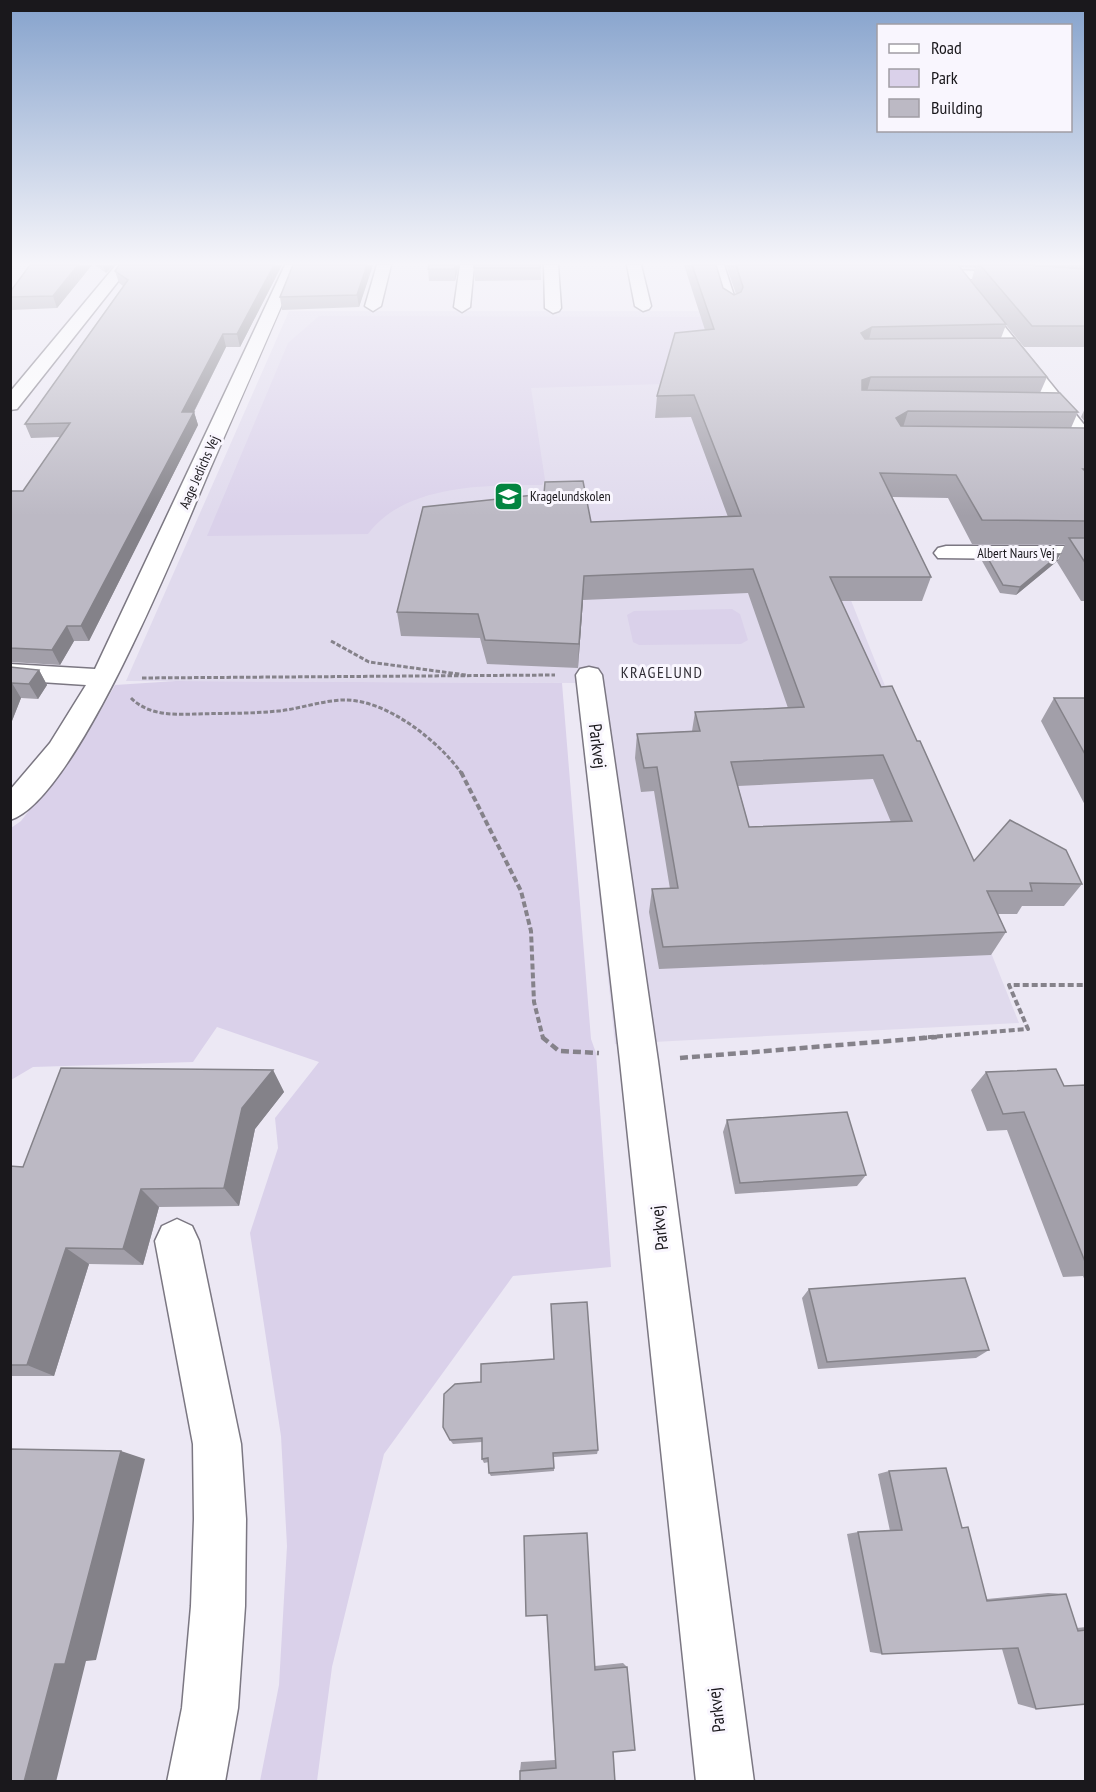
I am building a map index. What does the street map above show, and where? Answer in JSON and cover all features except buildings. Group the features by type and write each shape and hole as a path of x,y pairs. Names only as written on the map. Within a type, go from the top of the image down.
{"street":[{"path":"10,405 56,349"},
{"name":"Aage Jedichs Vej","path":"10,809 26,794 58,754 103,678 157,565 254,349"},
{"path":"1013,349 1086,441"},
{"path":"992,352 1016,352"},
{"path":"1036,407 1059,407"},
{"path":"1062,442 1086,441"},
{"name":"Albert Naurs Vej","path":"946,553 1086,553"},
{"path":"10,672 103,678"},
{"name":"Parkvej","path":"589,675 639,1061 725,1782"},
{"path":"177,1240 217,1444 220,1519 218,1606 210,1708 196,1782"}],"path":[{"path":"331,641 369,662 444,670 473,677"},
{"path":"103,678 589,675"},
{"path":"103,678 126,691 139,706 157,714 278,711 326,701 346,700 374,705 408,722 454,762 466,779 497,848 520,891 531,931 534,1002 542,1037 559,1051 605,1053 639,1061 1028,1029 1009,985 1086,985"}],"shaded area":[{"name":"Kragelundskolen","path":"272,349 751,349 1019,1023 615,1044 577,683 126,681"}],"green space":[{"path":"286,349 748,349 761,381 531,388 545,480 542,485 472,487 425,497 403,505 384,518 368,534 207,536"},
{"path":"732,609 740,614 748,640 741,644 639,645 633,642 627,615 634,611"},
{"path":"176,681 562,683 591,1039 596,1053 611,1267 513,1276 384,1454 332,1667 317,1781 260,1781 279,1685 287,1546 281,1436 250,1233 278,1148 275,1118 319,1062 217,1027 193,1062 33,1067 11,1080 11,828 21,821 88,733 115,685"}],"place":[{"name":"Kragelundskolen","path":"509,496"}],"district":[{"name":"KRAGELUND","path":"662,672"}]}
